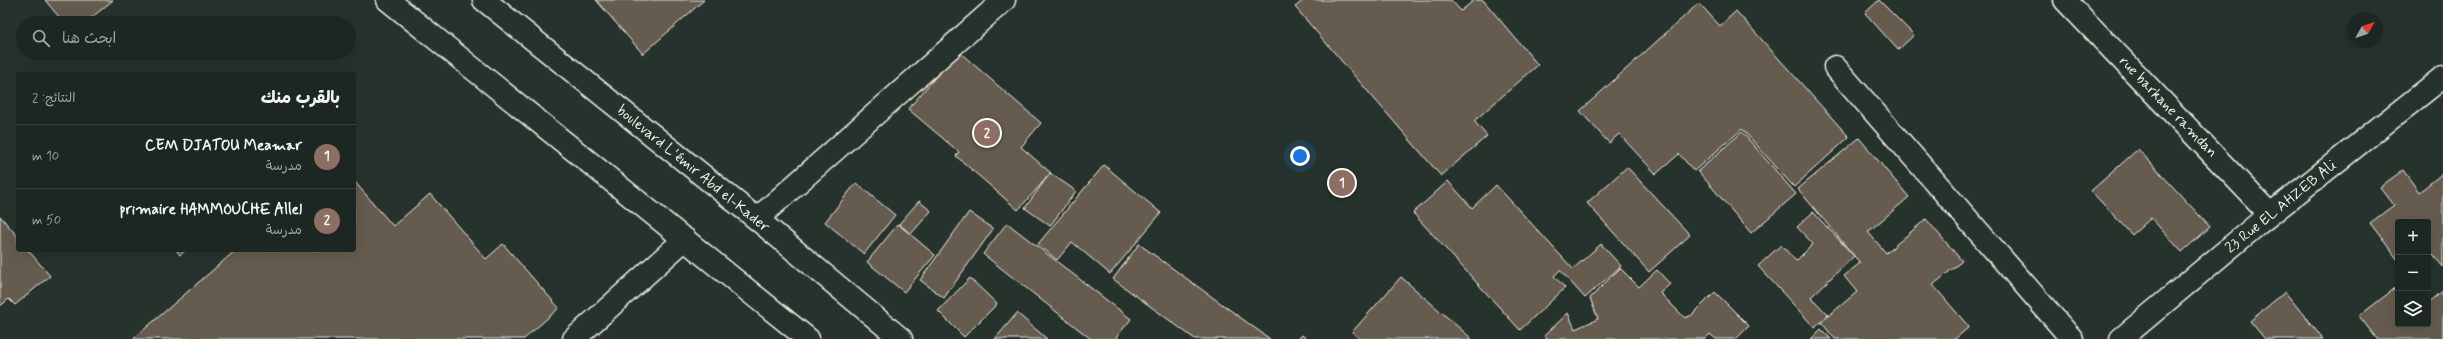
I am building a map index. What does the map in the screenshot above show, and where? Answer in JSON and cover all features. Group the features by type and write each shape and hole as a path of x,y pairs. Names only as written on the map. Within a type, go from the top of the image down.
{"main road":[{"path":"388,0 808,339"},
{"name":"boulevard L'émir Abd el-Kader","path":"484,0 757,219 902,339"},
{"path":"757,219 1004,0"},
{"name":"rue barkane ramdan","path":"2065,0 2270,214"},
{"path":"1835,67 2072,339"},
{"name":"23 Rue EL AHZEB Ali","path":"2121,339 2270,214 2443,77"},
{"path":"574,339 685,239"}],"building":[{"path":"45,0 113,0 94,16 58,16"},
{"path":"596,0 704,0 643,54"},
{"path":"1304,0 1451,0 1461,11 1474,0 1483,0 1538,65 1474,121 1487,136 1441,176 1295,7"},
{"path":"1879,0 1914,35 1898,50 1865,13"},
{"path":"1699,3 1720,26 1736,11 1849,137 1794,187 1742,129 1694,171 1679,154 1656,174 1619,134 1609,143 1580,111"},
{"path":"958,51 1041,123 1021,147 1051,173 1018,210 956,156 959,152 908,109"},
{"path":"1742,132 1796,194 1751,233 1698,171"},
{"path":"1859,138 1909,197 1868,232 1886,253 1926,219 1962,261 1933,285 1969,327 1955,339 1835,339 1821,322 1857,292 1844,276 1860,263 1798,189"},
{"path":"2138,149 2210,227 2182,252 2151,218 2132,235 2091,191"},
{"path":"1104,165 1161,213 1110,274 1072,242 1057,260 1038,244"},
{"path":"1627,167 1690,235 1649,272 1587,203"},
{"path":"2403,170 2419,192 2443,173 2443,267 2433,254 2431,256 2431,219 2395,219 2395,256 2370,223 2394,205 2380,187"},
{"path":"1050,173 1076,191 1050,226 1025,208"},
{"path":"1448,181 1472,208 1496,185 1573,269 1601,244 1621,266 1585,298 1560,270 1554,276 1565,288 1520,330 1413,213"},
{"path":"356,183 393,226 430,194 486,259 503,244 559,308 524,339 133,339 234,252 356,252"},
{"path":"856,183 895,215 864,254 825,222"},
{"path":"919,201 931,211 911,234 899,224"},
{"path":"969,212 993,229 944,298 920,280"},
{"path":"1813,212 1854,256 1811,297 1828,315 1815,328 1758,266 1781,245 1796,261 1813,244 1797,227"},
{"path":"0,216 16,235 16,252 30,252 50,276 15,305 9,299 0,306"},
{"path":"1007,223 1131,319 1115,339 1091,339 983,254"},
{"path":"898,224 935,255 904,292 867,262"},
{"path":"1139,244 1270,339 1195,339 1113,279"},
{"path":"1620,268 1639,287 1657,270 1670,284 1660,293 1685,318 1692,315 1715,292 1749,326 1736,339 1716,339 1710,334 1705,339 1547,339 1544,336 1568,313 1575,329 1598,319 1590,298"},
{"path":"1401,277 1472,339 1360,339 1352,332"},
{"path":"970,278 997,304 964,337 938,311"},
{"path":"2395,288 2395,327 2431,327 2431,301 2443,291 2443,339 2377,339 2359,316"},
{"path":"2285,292 2323,339 2265,339 2250,321"},
{"path":"1017,313 1047,339 995,339"},
{"path":"1821,329 1831,339 1811,339"},
{"path":"1302,335 1307,339 1298,339"}],"place":[{"name":"primaire HAMMOUCHE Allel","path":"987,133"},
{"name":"CEM DJATOU Meamar","path":"1342,183"}]}
